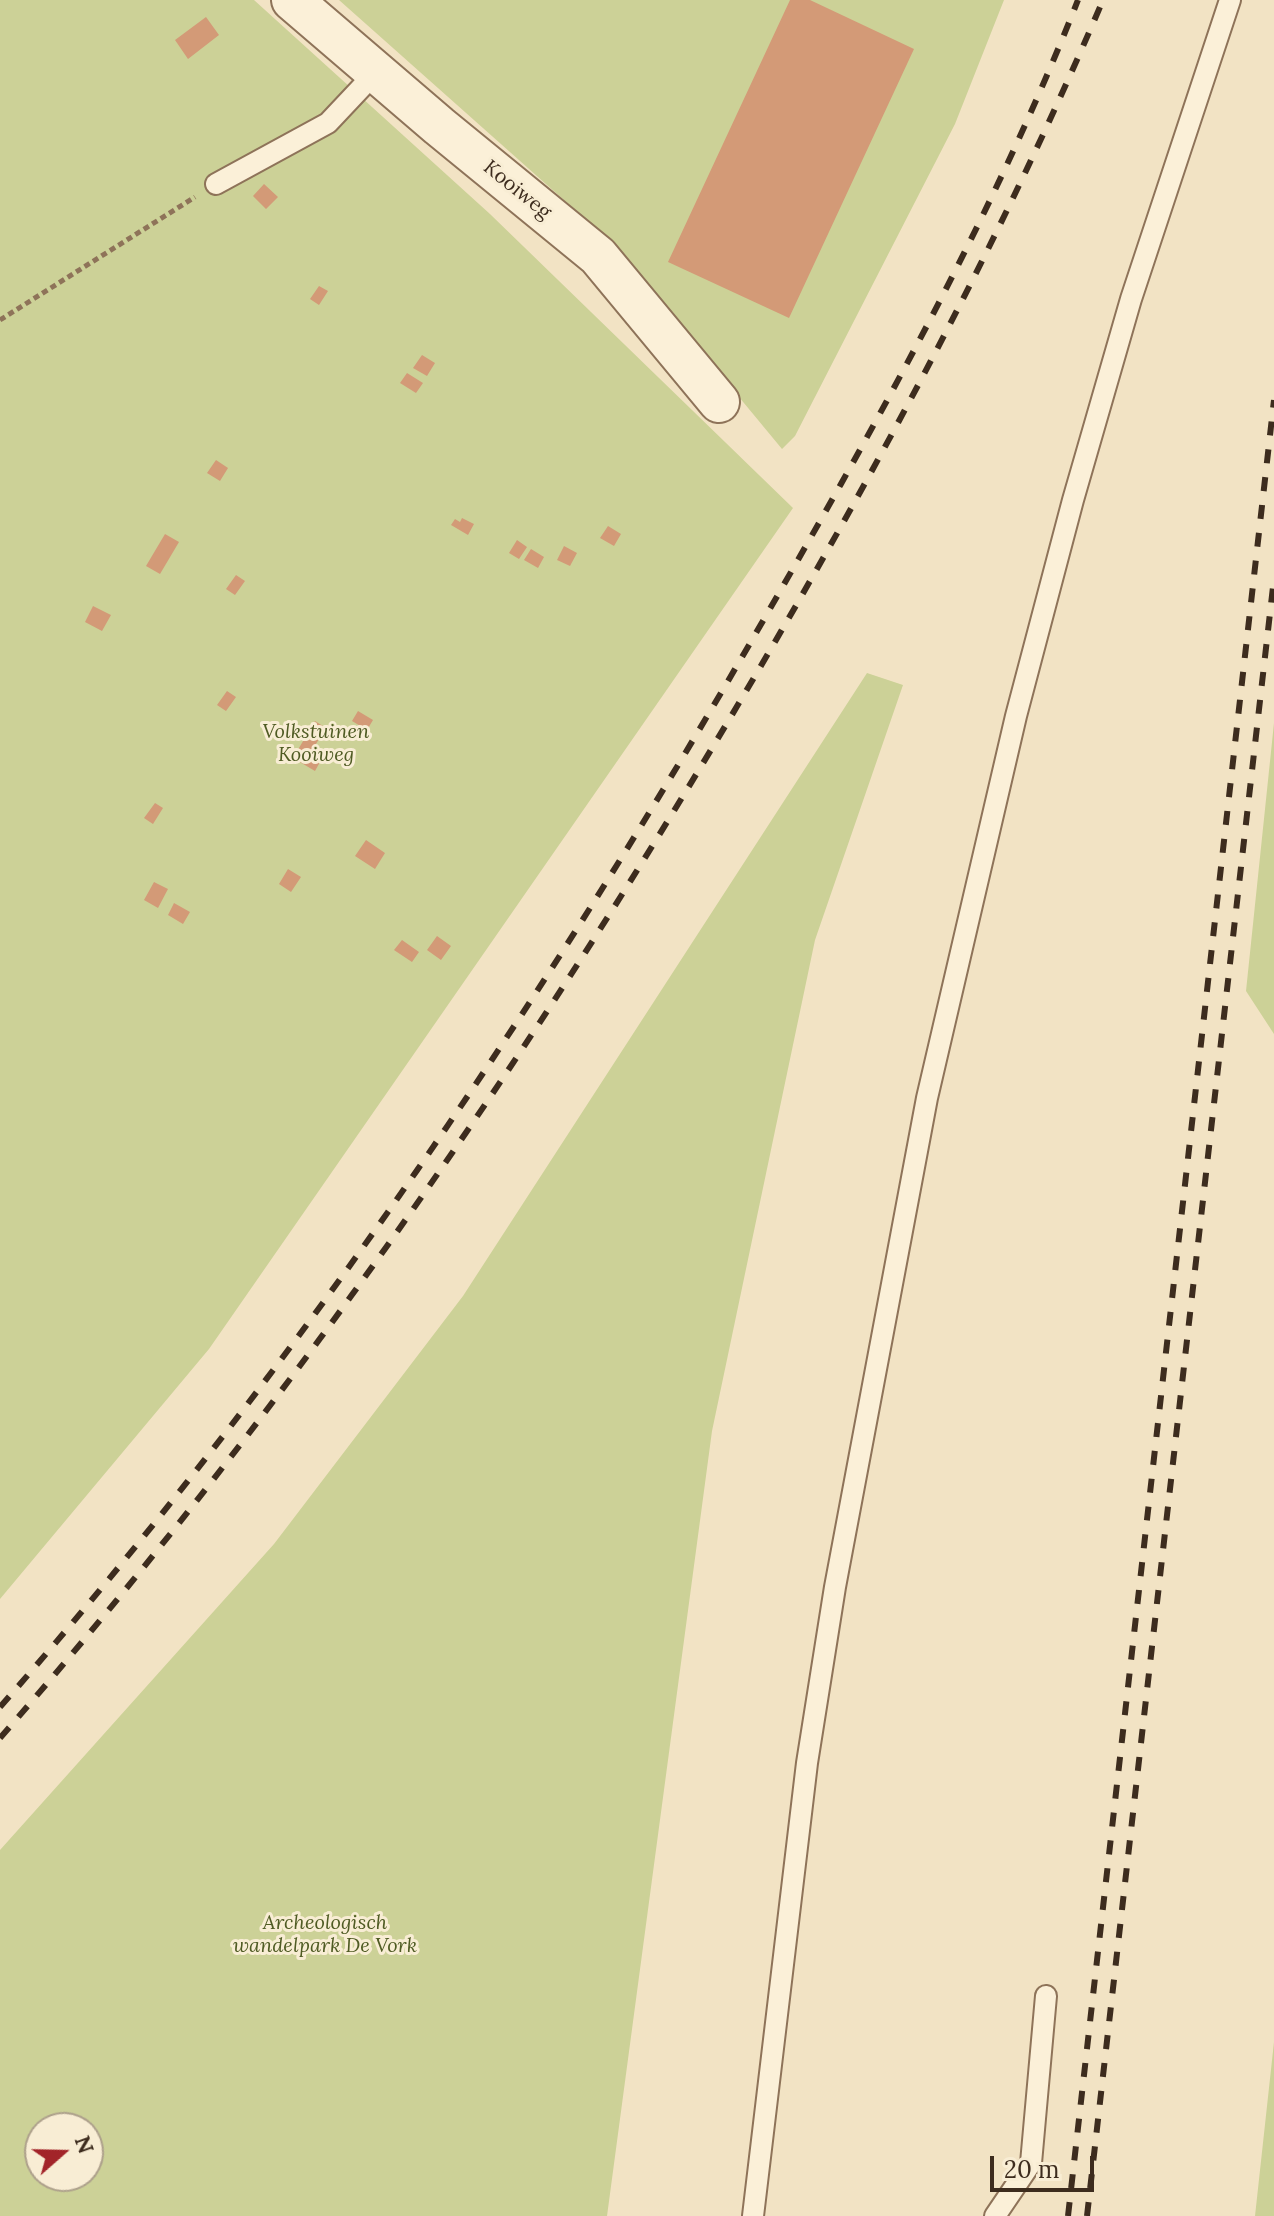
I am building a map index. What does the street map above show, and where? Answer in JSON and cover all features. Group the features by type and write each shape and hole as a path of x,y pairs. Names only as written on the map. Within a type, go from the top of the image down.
{"street":[{"name":"Kooiweg","path":"292,0 598,256 719,402"}],"lane":[{"path":"753,2216 809,1748 838,1572 927,1098 1016,716 1073,500 1131,299 1230,0"},
{"path":"216,184 328,123 376,72"},
{"path":"995,2216 1031,2163 1046,1996"}],"path":[{"path":"0,320 216,184"}],"green space":[{"name":"Volkstuinen Kooiweg","path":"0,0 254,0 490,214 793,508 209,1349 0,1599"},
{"path":"339,0 1004,0 955,124 795,436 782,449 610,241"},
{"name":"Archeologisch wandelpark De Vork","path":"867,673 903,685 815,940 712,1431 607,2216 0,2216 0,1850 274,1544 463,1296"},
{"path":"1274,723 1274,1034 1246,991"},
{"path":"1274,2042 1274,2216 1255,2216"}],"building":[{"path":"790,0 810,0 914,49 789,318 668,262"},
{"path":"206,17 219,35 188,59 175,40"},
{"path":"264,184 278,197 266,209 253,196"},
{"path":"319,286 328,291 319,305 310,299"},
{"path":"422,355 435,363 427,376 413,368"},
{"path":"407,373 423,383 416,393 400,383"},
{"path":"216,460 228,468 220,481 207,473"},
{"path":"462,518 474,524 468,535 451,525 455,519 460,522"},
{"path":"608,526 621,534 614,546 600,538"},
{"path":"165,534 179,542 160,574 146,566"},
{"path":"517,540 527,547 519,559 509,553"},
{"path":"564,546 577,553 570,566 557,560"},
{"path":"531,549 544,557 538,568 524,560"},
{"path":"236,575 245,581 235,595 226,589"},
{"path":"93,606 111,615 102,631 85,622"},
{"path":"227,691 236,697 226,711 217,705"},
{"path":"358,711 373,720 367,730 352,721"},
{"path":"315,721 326,728 309,755 320,762 315,771 293,758"},
{"path":"155,803 163,808 153,824 144,818"},
{"path":"366,840 385,853 375,869 355,856"},
{"path":"288,869 301,877 291,892 279,884"},
{"path":"154,882 168,889 158,908 144,900"},
{"path":"174,903 190,912 183,924 168,915"},
{"path":"437,936 451,946 441,960 427,950"},
{"path":"402,940 419,952 412,962 394,950"}],"railway":[{"path":"0,1707 211,1452 310,1320 407,1185 589,909 760,626 931,319 1008,161 1078,0"},
{"path":"0,1738 210,1484 310,1352 406,1219 590,945 762,664 855,502 985,254 1103,0"},
{"path":"1068,2216 1274,400"},
{"path":"1087,2216 1274,578"}]}
